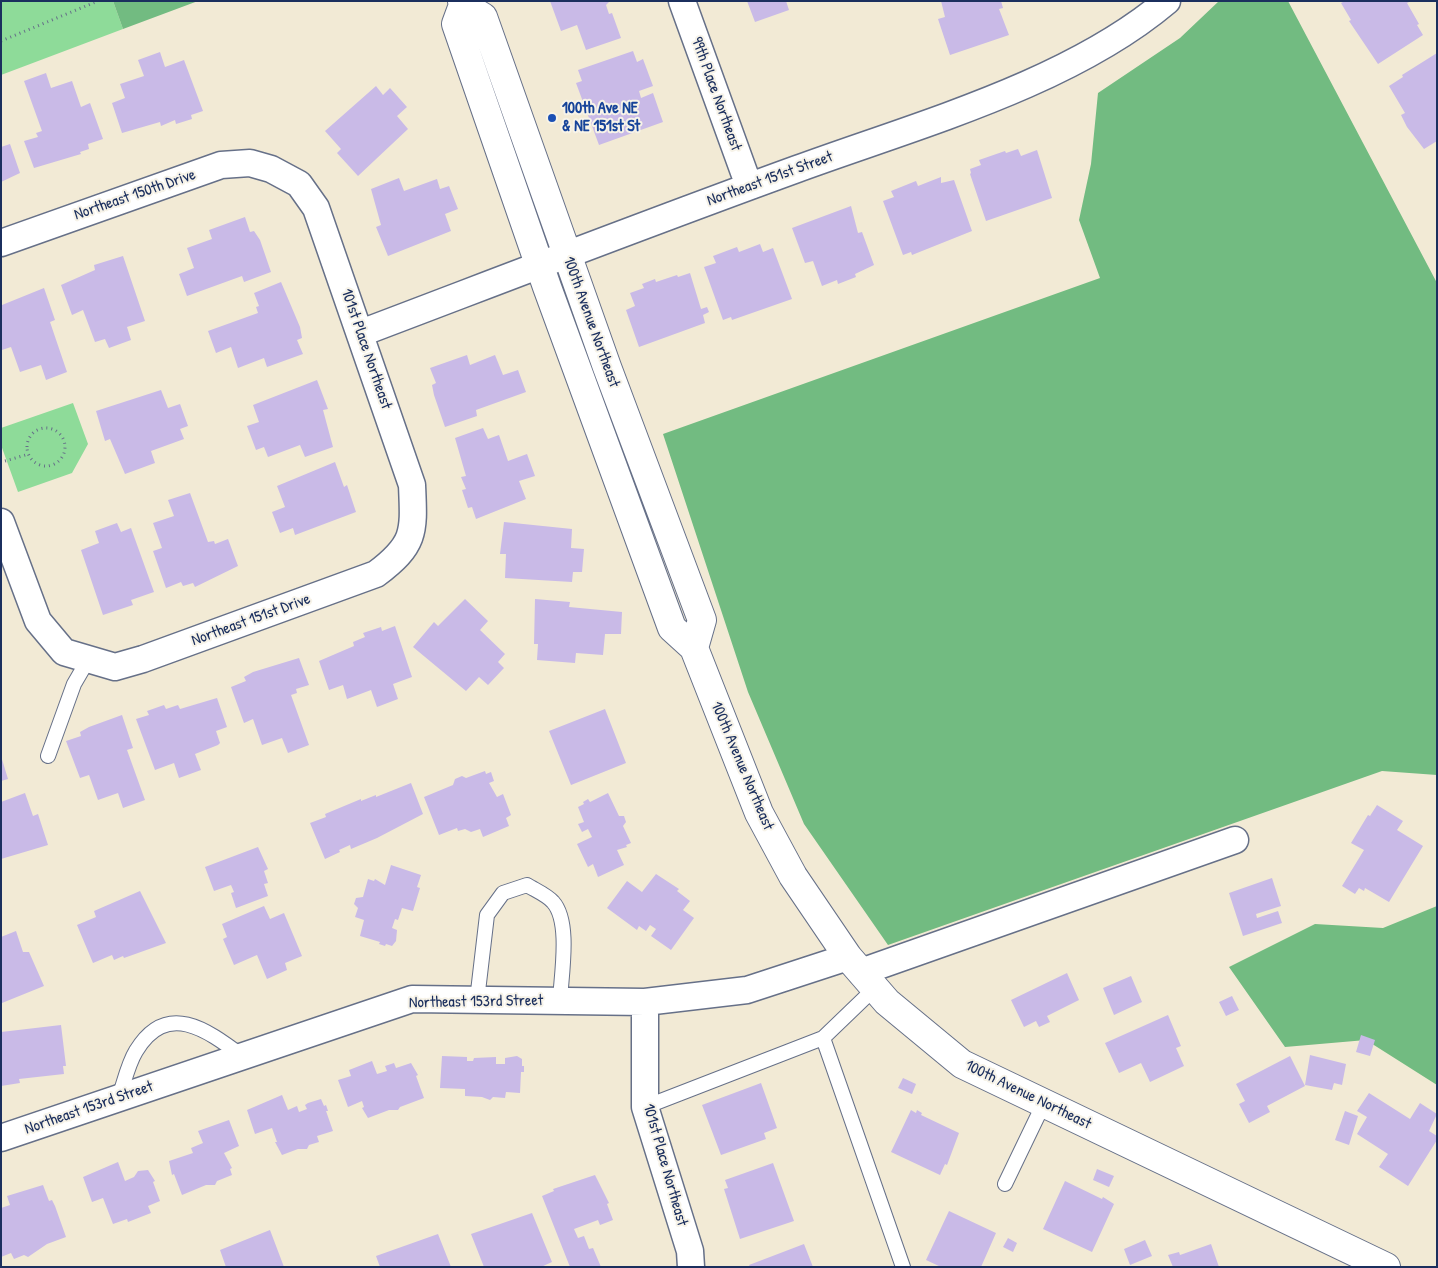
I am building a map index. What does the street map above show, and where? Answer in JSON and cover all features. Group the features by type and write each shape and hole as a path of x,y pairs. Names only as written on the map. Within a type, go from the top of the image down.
{"main road":[{"name":"100th Avenue Northeast","path":"694,648 702,620 567,255 483,17 462,3 456,24 540,265 672,628 694,648 759,813 793,876 861,972 887,1002 962,1064 1386,1267"}],"street":[{"name":"99th Place Northeast","path":"682,1 749,186"},
{"name":"Northeast 151st Street","path":"361,333 749,186 1004,93 1083,58 1147,18 1167,1"},
{"name":"Northeast 150th Drive","path":"1,243 221,165 250,163 271,169"},
{"name":"101st Place Northeast","path":"271,169 299,184 316,208 361,333 412,485 414,527 404,550"},
{"name":"Northeast 151st Drive","path":"1,522 38,621 64,652 115,666 143,659 376,574 404,550"},
{"name":"Northeast 153rd Street","path":"1,1138 412,999 645,1002 747,990 861,972 1235,840"},
{"name":"101st Place Northeast","path":"645,1002 645,1107 690,1251 691,1267"}],"lane":[{"path":"48,756 74,684 88,660"},
{"path":"477,1000 487,915 503,893 527,885 554,903 561,920 563,935 560,1001"},
{"path":"645,1107 823,1038 861,972"},
{"path":"119,1098 135,1052 147,1036 163,1024 189,1023 210,1032 242,1056"},
{"path":"823,1038 903,1267"},
{"path":"1005,1184 1044,1103"}],"path":[{"path":"1,41 98,1"},
{"path":"46,428 58,432 65,442 64,455 60,460 49,466 37,464 29,454 28,442 31,436 40,429 46,428"},
{"path":"4,461 29,454"}],"green space":[{"path":"1,1 113,1 123,29 1,75"},
{"path":"113,1 198,1 123,29"},
{"path":"1219,1 1288,1 1437,283 1437,775 1382,771 888,945 804,824 748,692 663,434 1100,278 1079,220 1091,164 1098,93 1180,38"},
{"path":"73,403 88,444 72,473 18,492 1,445 1,428"},
{"path":"1437,906 1437,1085 1366,1040 1285,1047 1229,967 1315,924 1383,928"}],"building":[{"path":"550,1 610,1 606,5 609,14 612,13 621,38 586,50 577,25 561,31"},
{"path":"747,1 786,1 789,10 755,22"},
{"path":"941,1 1001,1 1003,8 999,9 1009,35 950,55 938,19 945,17"},
{"path":"1345,1 1411,1 1407,3 1423,35 1378,64 1349,21 1351,20 1341,3"},
{"path":"633,51 637,62 643,59 653,86 639,91 641,98 653,93 663,122 599,145 576,83 582,81 578,70"},
{"path":"160,52 165,67 184,60 203,111 191,115 192,119 176,124 175,120 161,126 160,122 122,133 112,103 125,98 120,84 144,76 138,60"},
{"path":"1437,53 1437,141 1424,149 1407,127 1401,115 1405,113 1389,86 1403,77 1402,75"},
{"path":"46,73 51,88 72,81 81,107 90,103 103,139 88,144 89,149 80,152 81,154 34,168 24,141 38,137 36,133 42,131 24,81"},
{"path":"376,86 383,95 390,88 407,107 397,116 408,129 358,176 337,153 341,149 325,131"},
{"path":"10,144 20,173 1,182 1,147"},
{"path":"1018,149 1021,156 1037,150 1052,198 986,221 970,169 981,165 979,160 1005,151 1006,153"},
{"path":"941,177 941,183 954,180 972,231 912,255 911,252 903,255 883,201 894,197 891,191 916,181 918,186"},
{"path":"399,178 404,191 437,179 440,189 449,186 458,209 445,214 451,231 388,256 376,227 381,225 371,189"},
{"path":"851,206 858,233 862,232 874,265 855,274 856,277 838,284 837,280 822,286 813,261 805,263 792,228"},
{"path":"245,217 250,232 254,231 260,240 271,272 244,282 242,276 187,296 179,274 194,268 187,248 212,239 209,230"},
{"path":"760,244 763,252 773,248 792,299 732,320 731,317 723,320 704,267 716,263 713,256 737,247 739,252"},
{"path":"123,256 145,321 127,327 131,340 109,348 105,339 95,342 83,310 72,315 61,285 95,270 94,265"},
{"path":"690,273 701,309 707,307 709,312 703,315 705,323 639,347 626,310 635,306 630,293 644,288 642,284 655,279 656,282"},
{"path":"281,282 300,327 302,338 297,340 303,354 267,367 264,358 238,368 231,347 216,353 208,331 258,313 256,307 259,306 254,293"},
{"path":"44,288 55,320 50,322 67,372 46,380 41,365 20,372 11,347 2,350 1,348 2,305"},
{"path":"467,355 470,365 495,355 503,375 518,370 526,392 476,410 477,416 445,427 434,395 432,385 436,383 430,368"},
{"path":"317,380 328,409 323,410 333,447 305,457 300,445 268,457 264,447 256,450 247,426 259,422 253,405"},
{"path":"161,390 168,408 180,404 188,426 180,429 184,439 151,451 155,463 125,474 110,439 105,441 96,411"},
{"path":"483,428 488,439 499,435 508,461 527,454 535,476 519,481 526,499 476,519 472,507 468,508 462,490 466,489 461,477 466,476 455,438"},
{"path":"335,462 344,487 347,485 356,512 295,535 293,528 280,533 272,512 285,507 277,486"},
{"path":"190,493 208,542 214,541 215,544 228,539 238,566 195,587 193,583 183,586 181,582 166,588 153,551 162,548 153,523 174,516 168,500"},
{"path":"504,522 572,529 571,548 584,549 582,572 573,572 572,582 505,578 506,554 500,554"},
{"path":"117,523 121,532 131,528 154,592 131,600 133,605 103,615 81,550 99,543 95,531"},
{"path":"465,599 488,621 480,630 505,654 498,662 504,668 488,685 479,677 466,691 413,647 434,622 438,626"},
{"path":"535,599 570,602 569,607 622,612 621,634 605,634 603,655 576,653 575,663 537,660 538,644 534,644"},
{"path":"395,626 412,677 393,684 398,699 377,707 371,690 347,699 343,685 329,690 319,661 354,646 353,642 365,637 363,633 381,627 382,631"},
{"path":"299,658 309,685 296,689 297,693 291,695 309,745 288,753 282,738 262,745 253,719 244,723 231,687 246,681 244,677 253,672"},
{"path":"217,698 227,727 216,731 220,743 218,745 195,754 201,770 179,778 174,763 155,770 136,719 149,715 147,711 164,705 166,709 178,705 180,709"},
{"path":"605,709 626,763 571,785 549,731"},
{"path":"122,715 133,748 127,750 145,800 123,808 118,793 98,800 89,775 80,778 66,741 81,736 80,732 89,727"},
{"path":"1,756 8,779 1,781"},
{"path":"485,771 486,774 491,772 494,781 489,783 497,797 503,794 511,815 506,818 509,826 483,837 480,829 471,832 465,829 458,831 457,828 439,835 424,797 453,785 455,779 462,776 466,778"},
{"path":"411,783 423,814 377,838 351,849 350,845 325,859 310,823 326,817 325,814 361,799 361,801 376,795 376,797"},
{"path":"25,793 33,816 38,814 48,845 1,859 1,802"},
{"path":"608,793 619,816 624,816 626,822 623,826 631,843 626,845 627,847 617,850 624,865 598,877 593,864 588,867 577,844 592,837 588,829 582,832 578,824 584,822 578,807 588,799 590,802"},
{"path":"1377,805 1403,821 1397,830 1423,846 1389,902 1365,888 1364,891 1359,888 1355,894 1342,886 1364,850 1351,843 1368,815 1370,816"},
{"path":"258,847 268,869 264,871 268,883 264,884 268,896 236,908 231,893 234,892 231,885 214,891 205,867"},
{"path":"391,865 421,875 417,887 420,888 413,911 402,908 398,920 395,919 392,928 397,930 396,941 392,946 386,944 385,946 379,944 380,942 360,936 364,920 355,917 358,908 354,904 356,898 363,897 368,879 374,881 375,879 385,885"},
{"path":"656,874 679,889 677,891 690,901 683,910 694,918 671,950 651,936 656,929 650,925 646,931 639,926 637,930 607,908 627,881 642,892"},
{"path":"1272,878 1281,906 1256,914 1257,918 1278,911 1282,923 1243,936 1229,893"},
{"path":"140,891 166,943 124,958 123,956 114,960 112,955 93,963 77,925 96,917 94,911"},
{"path":"264,906 270,919 284,913 302,956 285,963 287,970 267,979 257,955 234,965 223,939 227,937 222,924"},
{"path":"16,931 23,952 29,952 44,986 2,1003 1,937"},
{"path":"1067,973 1079,1000 1047,1016 1050,1022 1039,1027 1036,1021 1024,1027 1011,1000"},
{"path":"1131,976 1142,1002 1114,1015 1103,988"},
{"path":"1232,996 1239,1010 1226,1016 1219,1002"},
{"path":"1168,1015 1181,1046 1176,1048 1184,1066 1150,1082 1141,1063 1119,1073 1105,1043"},
{"path":"61,1025 66,1066 63,1066 64,1074 19,1079 20,1083 1,1086 1,1032"},
{"path":"1361,1035 1375,1040 1370,1056 1356,1052"},
{"path":"1310,1055 1346,1064 1342,1085 1334,1083 1332,1090 1305,1085"},
{"path":"442,1056 467,1057 467,1061 473,1061 474,1058 496,1057 496,1064 505,1064 505,1058 517,1056 522,1059 522,1066 524,1066 524,1072 521,1072 520,1093 506,1092 505,1098 493,1097 490,1100 482,1097 465,1096 465,1089 440,1088"},
{"path":"1290,1056 1305,1086 1267,1106 1270,1112 1249,1123 1239,1104 1245,1101 1236,1084"},
{"path":"372,1061 377,1074 387,1071 385,1066 394,1063 396,1068 411,1063 418,1075 416,1076 424,1098 400,1107 398,1110 389,1110 368,1118 362,1108 364,1107 362,1101 348,1107 338,1080 351,1076 349,1070"},
{"path":"903,1078 916,1084 912,1094 898,1088"},
{"path":"761,1083 777,1128 764,1133 766,1139 721,1155 702,1105"},
{"path":"1369,1093 1410,1119 1420,1103 1437,1114 1429,1131 1437,1136 1437,1140 1408,1186 1379,1167 1388,1154 1357,1134 1367,1117 1357,1111"},
{"path":"282,1095 288,1110 297,1106 299,1112 307,1109 305,1105 308,1103 321,1099 324,1106 326,1105 328,1111 326,1111 333,1131 317,1136 319,1142 309,1145 307,1149 298,1149 282,1155 275,1142 277,1142 272,1128 255,1134 247,1110"},
{"path":"911,1110 916,1113 917,1110 922,1113 921,1115 959,1133 947,1165 945,1164 940,1175 891,1152"},
{"path":"1345,1111 1358,1116 1349,1145 1335,1140"},
{"path":"229,1120 239,1146 224,1153 232,1168 230,1169 232,1175 217,1181 215,1185 206,1185 182,1195 174,1174 172,1175 169,1161 193,1153 191,1148 203,1143 198,1131"},
{"path":"118,1162 125,1181 134,1177 138,1171 148,1170 155,1181 153,1182 160,1201 148,1206 151,1213 128,1222 127,1219 113,1224 103,1198 92,1202 83,1177"},
{"path":"773,1163 794,1221 740,1239 724,1189 728,1188 725,1180"},
{"path":"1097,1169 1114,1176 1109,1187 1093,1180"},
{"path":"595,1175 609,1203 607,1204 613,1220 600,1225 598,1220 574,1229 578,1238 584,1236 589,1249 593,1248 601,1267 570,1267 542,1196 554,1191 553,1189"},
{"path":"1065,1181 1102,1199 1103,1197 1114,1204 1092,1252 1043,1229"},
{"path":"43,1185 49,1201 52,1200 55,1206 66,1237 47,1244 28,1257 24,1255 14,1259 11,1253 1,1257 1,1208 10,1205 7,1196"},
{"path":"949,1211 996,1233 981,1267 941,1267 926,1260"},
{"path":"532,1213 552,1262 541,1267 484,1267 471,1234"},
{"path":"270,1230 284,1267 226,1267 220,1250"},
{"path":"438,1234 451,1267 380,1267 376,1256"},
{"path":"1008,1238 1017,1243 1013,1252 1003,1247"},
{"path":"1145,1240 1152,1256 1130,1265 1124,1249"},
{"path":"804,1244 813,1267 750,1267 749,1265"},
{"path":"1211,1244 1219,1267 1173,1267 1168,1255 1179,1252 1180,1255"}],"place":[{"name":"100th Ave NE & NE 151st St","path":"552,118"}]}
